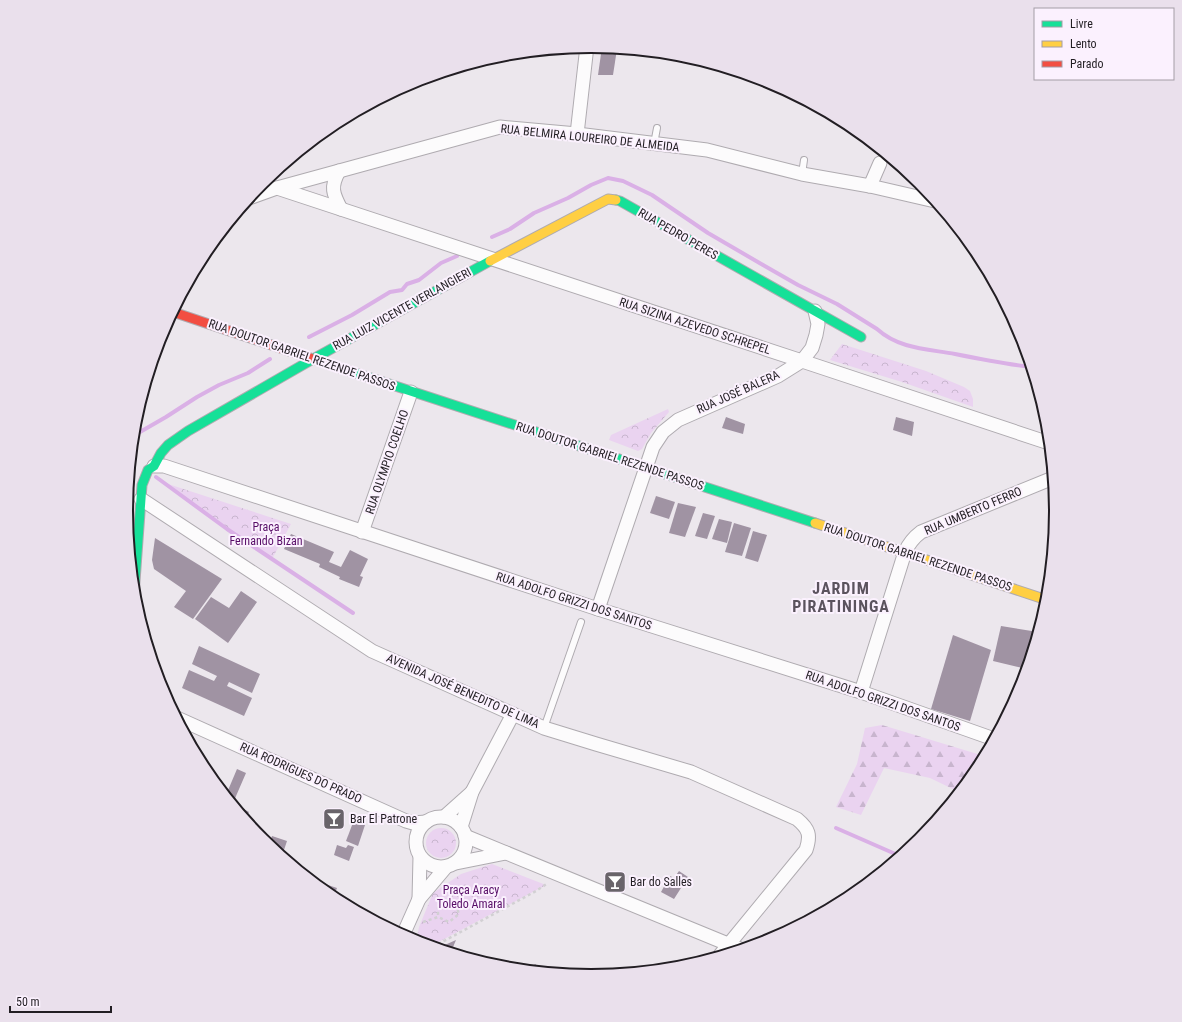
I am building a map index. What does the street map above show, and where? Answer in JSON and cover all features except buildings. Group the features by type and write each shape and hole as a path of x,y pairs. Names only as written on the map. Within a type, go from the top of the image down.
{"street":[{"path":"577,134 586,53"},
{"name":"RUA BELMIRA LOUREIRO DE ALMEIDA","path":"261,194 277,188 500,127 577,134 706,150 802,174 870,186 926,199"},
{"path":"870,186 880,163"},
{"path":"339,171 334,181 333,189 334,196 341,209"},
{"name":"RUA SIZINA AZEVEDO SCHREPEL","path":"277,188 1043,442"},
{"name":"RUA PEDRO PERES","path":"492,259 603,201 615,199 815,311 860,338"},
{"name":"RUA LUIZ VICENTE VERLANGIERI","path":"136,564 142,485 148,470 154,466 161,453 168,445 188,431 313,359 492,259"},
{"name":"RUA JOSÉ BALERA","path":"598,609 653,447 657,440 669,426 678,420 778,376 802,361 812,348 816,335 818,324 815,311"},
{"name":"RUA DOUTOR GABRIEL REZENDE PASSOS","path":"178,314 411,392 905,552 1040,598"},
{"name":"RUA OLYMPIO COELHO","path":"362,532 411,392"},
{"name":"RUA ADOLFO GRIZZI DOS SANTOS","path":"154,466 164,466 598,609 861,692 989,737"},
{"name":"RUA UMBERTO FERRO","path":"861,692 908,544 921,532 1048,480"},
{"name":"AVENIDA JOSÉ BENEDITO DE LIMA","path":"141,499 372,651 544,728 691,772 797,819 804,825 808,833 809,841 806,850 736,946"},
{"path":"418,899 451,865 462,856 465,846 463,832 472,792 513,714"},
{"name":"RUA RODRIGUES DO PRADO","path":"184,721 406,821 413,823 426,822"},
{"path":"444,817 472,792"},
{"path":"506,853 437,868 428,864 420,857 416,849 416,839 419,829 426,822 434,818 444,817 454,821 463,832 506,853 733,946"},
{"path":"405,929 418,899 420,857"}],"lane":[{"path":"654,144 657,128"},
{"path":"802,174 804,160"},
{"path":"544,728 581,622"}],"path":[{"path":"440,943 547,885 555,873"},
{"path":"408,930 438,917 450,922 459,914 455,903 443,900 438,908 438,917"}],"green space":[{"path":"842,344 926,371 964,387 970,391 973,399 973,407 902,382 830,360"},
{"path":"668,409 669,412 651,433 642,449 638,451 609,440 611,435"},
{"name":"Praça Fernando Bizan","path":"162,482 291,524 272,559"},
{"path":"882,725 979,754 954,790 930,778 884,768 861,815 836,807 857,764 865,728"},
{"path":"441,828 452,832 456,843 452,854 441,858 430,854 426,843 430,832"},
{"name":"Praça Aracy Toledo Amaral","path":"492,864 546,885 438,942 417,935 419,927 433,893 461,874"}],"waterway":[{"path":"492,237 510,229 534,213 568,198 591,185 608,178 623,181 652,195 708,233 798,285 837,304 895,341 924,349 1026,366"},
{"path":"309,337 352,315 390,292 402,290 407,284 419,280 441,263 457,256"},
{"path":"140,432 197,397 219,385 248,373 270,359"},
{"path":"156,477 227,529 353,613"},
{"path":"836,828 895,854"}],"traffic: fast":[{"path":"616,200 861,337"},
{"path":"136,564 142,485 148,470 154,466 161,453 168,445 188,431 313,359 490,261"},
{"path":"328,364 815,523"}],"traffic: slow":[{"path":"490,261 608,199 616,200"},
{"path":"815,523 1040,598"}],"traffic: jam":[{"path":"178,314 328,364"}],"place":[{"name":"Bar El Patrone","path":"334,819"},
{"name":"Bar do Salles","path":"615,882"}],"district":[{"name":"JARDIM PIRATININGA","path":"841,597"}]}
